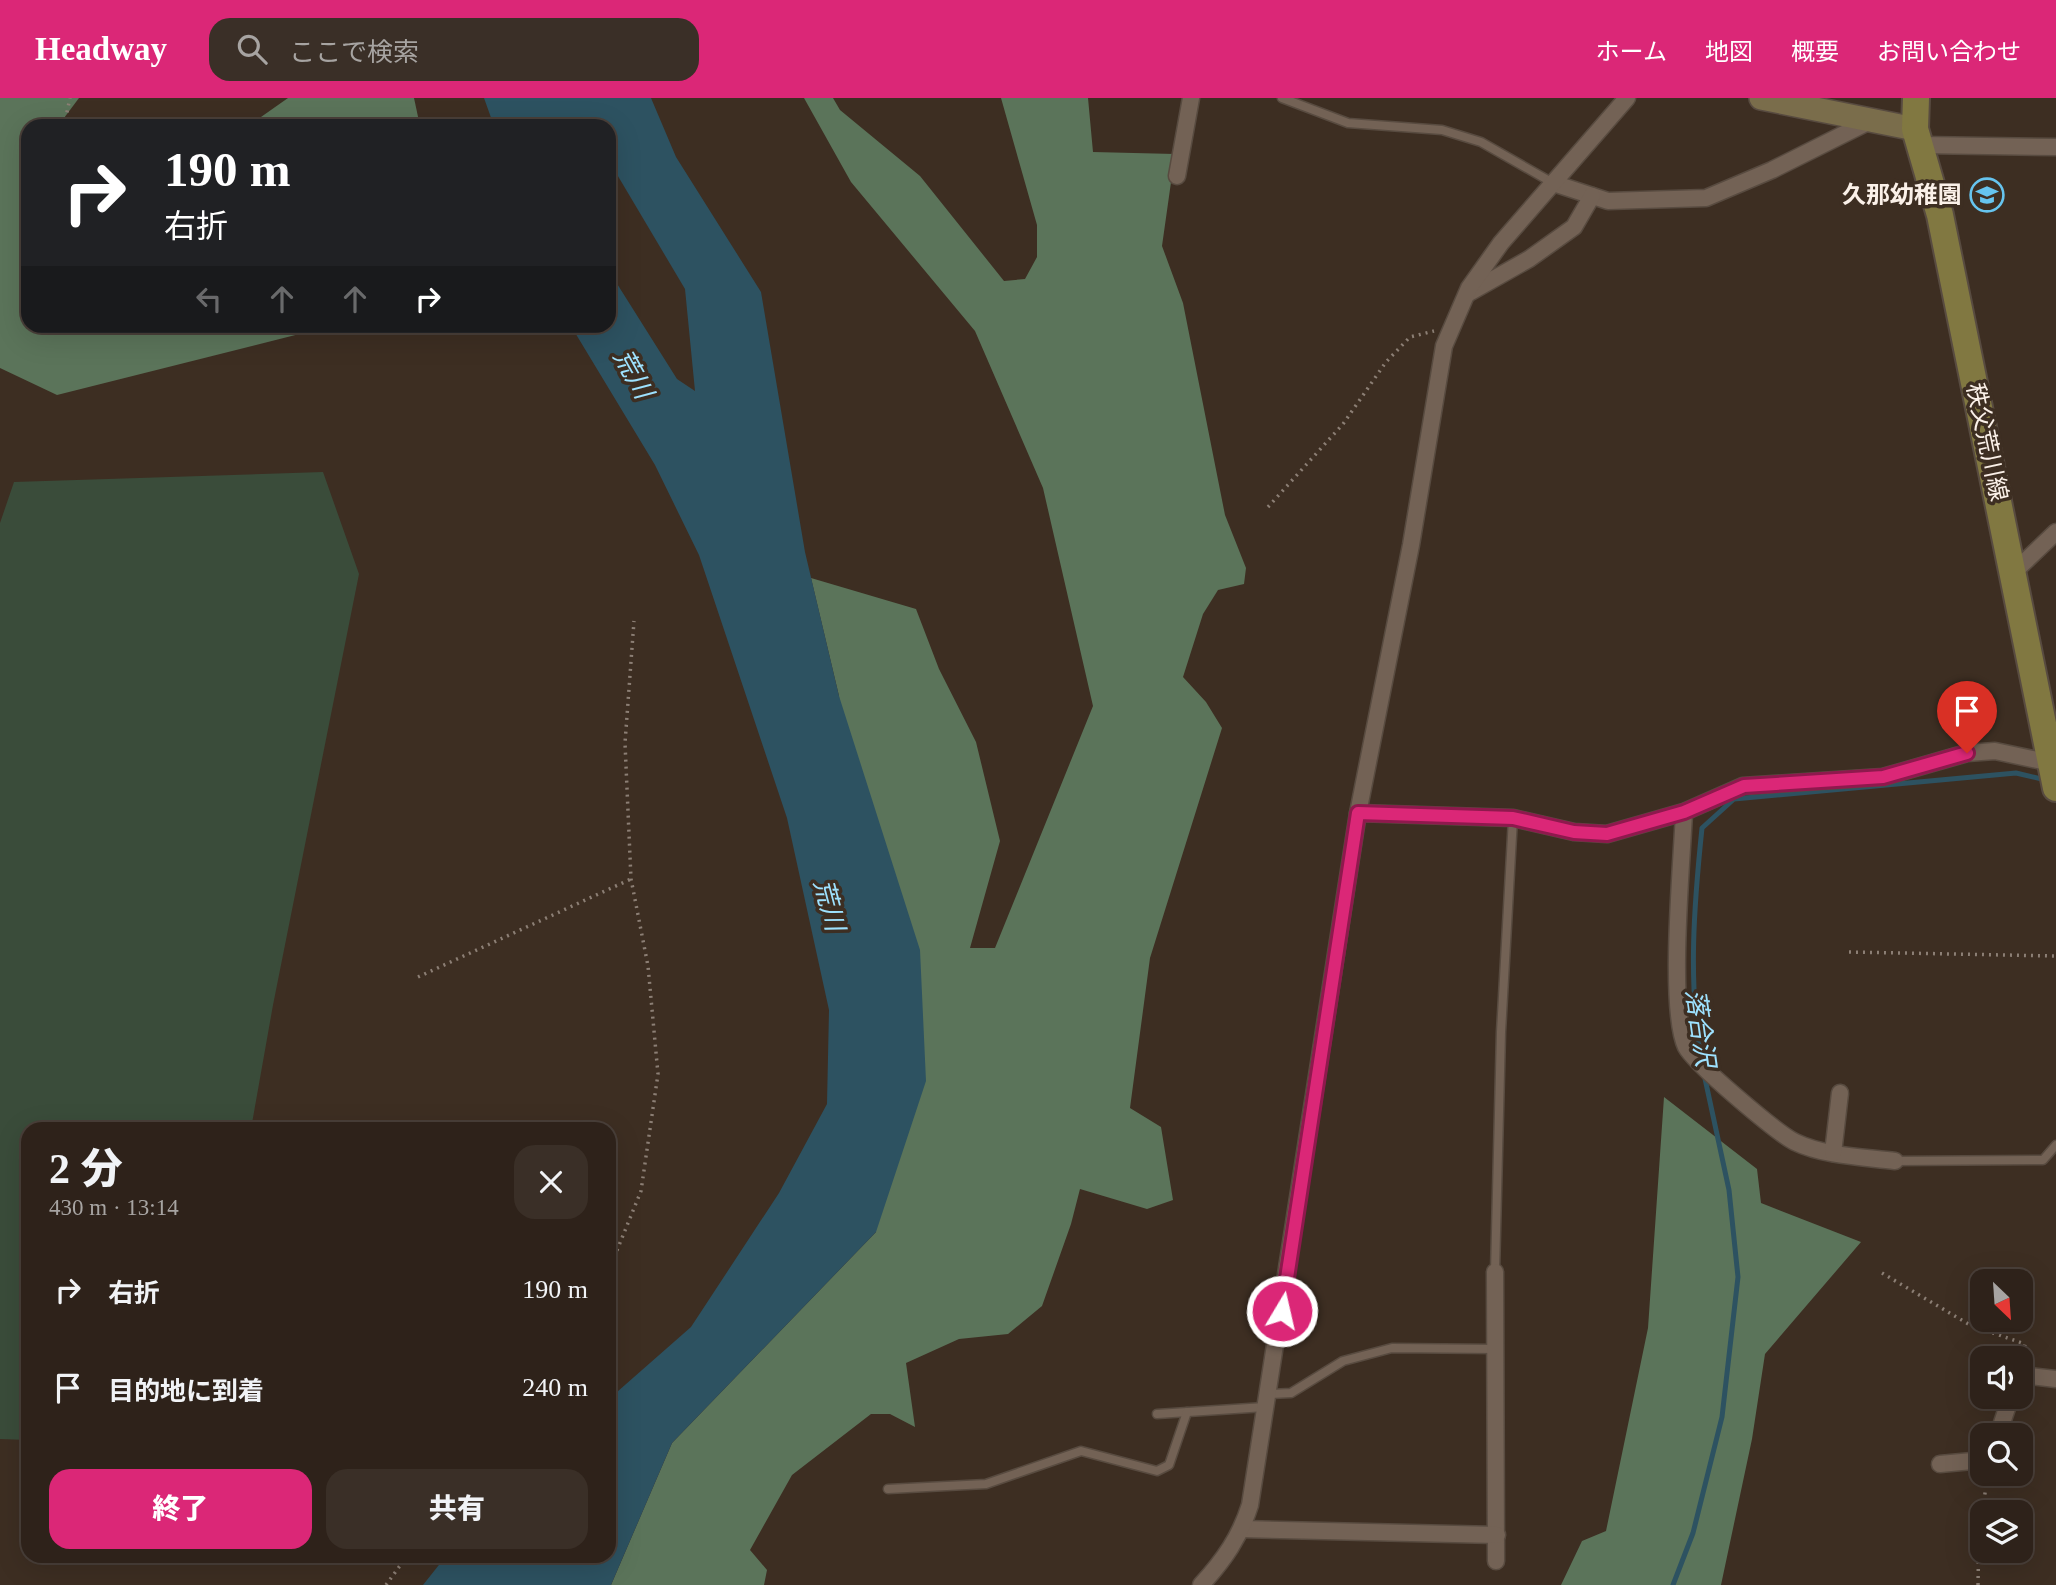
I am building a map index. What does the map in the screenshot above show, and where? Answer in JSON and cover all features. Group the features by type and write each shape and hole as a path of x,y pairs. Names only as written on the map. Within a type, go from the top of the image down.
{"main road":[{"name":"秩父荒川線","path":"1916,98 1918,137 1940,215 2054,771"}],"street":[{"path":"1177,176 1191,98"},
{"path":"1201,1585 1226,1557 1242,1529 1250,1505 1358,813 1411,545 1444,346 1466,294 1501,243 1627,98"},
{"path":"1761,98 1872,120 1918,137 2056,147"},
{"path":"1553,183 1608,201 1706,198 1772,170 1872,120"},
{"path":"1466,294 1529,259 1574,227 1592,196"},
{"path":"2014,571 2056,532"},
{"path":"1358,813 1513,818 1574,832 1607,834 1684,812 1744,786 1883,777 1967,753 1995,751 2054,771"},
{"path":"1684,812 1677,1004 1686,1047 1716,1078 1794,1142 1833,1153 1895,1161"},
{"path":"1833,1153 1840,1093"},
{"path":"1495,1272 1496,1561"},
{"path":"2033,1376 2056,1379"},
{"path":"1940,1464 1970,1461"},
{"path":"1242,1529 1497,1535"}],"lane":[{"path":"1282,98 1348,123 1442,130 1481,142 1553,183"},
{"path":"1495,1272 1501,1031 1513,818"},
{"path":"1895,1161 2043,1160 2056,1145"},
{"path":"1157,1414 1268,1400 1291,1393 1343,1361 1392,1348 1496,1349"},
{"path":"888,1489 986,1484 1081,1451 1157,1471 1169,1465 1187,1412"}],"path":[{"path":"66,119 71,98"},
{"path":"1268,507 1343,424 1386,362 1410,337 1453,326"},
{"path":"616,1253 641,1191 658,1074 649,966 631,879 625,743 634,621"},
{"path":"418,977 631,879"},
{"path":"1849,952 2056,956"},
{"path":"1882,1273 1970,1325 2025,1346"},
{"path":"1978,1585 1979,1528 1986,1486"},
{"path":"386,1585 402,1563"}],"green space":[{"path":"0,98 79,98 63,119 21,119 21,333 303,333 57,395 0,368"},
{"path":"288,98 414,98 418,119 261,119"},
{"path":"804,98 833,98 840,110 920,176 1004,281 1025,279 1037,257 1037,225 1001,98 1088,98 1093,152 1175,154 1162,246 1183,303 1225,515 1246,568 1244,584 1218,590 1203,614 1183,677 1206,702 1222,728 1150,958 1130,1108 1161,1127 1173,1200 1147,1209 1080,1189 1071,1224 1042,1306 1008,1334 959,1339 906,1363 915,1427 890,1414 871,1414 792,1475 750,1550 767,1570 764,1585 611,1585 672,1443 876,1232 839,696 811,578 916,609 939,669 976,742 1000,841 970,948 995,948 1093,706 1043,488 975,331 851,182"},
{"path":"323,472 359,574 252,1122 21,1122 21,1440 0,1439 0,523 14,482"},
{"path":"1664,1097 1757,1169 1761,1203 1861,1242 1765,1354 1752,1439 1721,1585 1561,1585 1582,1541 1606,1531 1648,1328"}],"water":[{"name":"荒川","path":"484,98 651,98 676,157 761,292 805,552 839,696 920,950 926,1081 876,1232 672,1443 611,1585 423,1585 440,1563 616,1563 616,1393 691,1327 779,1193 827,1104 829,1010 787,818 699,555 655,465 575,333 616,333 616,282 677,379 695,391 685,289 616,173 616,119 492,119"}],"waterway":[{"name":"落合沢","path":"1701,1058 1693,972 1702,828 1734,799 2016,773 2046,780"},
{"name":"落合沢","path":"1673,1585 1693,1533 1722,1417 1738,1277 1729,1190 1704,1074"}],"place":[{"name":"久那幼稚園","path":"1987,195"}],"route":[{"path":"1282,1311 1358,813 1513,818 1574,832 1607,834 1684,812 1744,786 1883,777 1967,753"}]}
